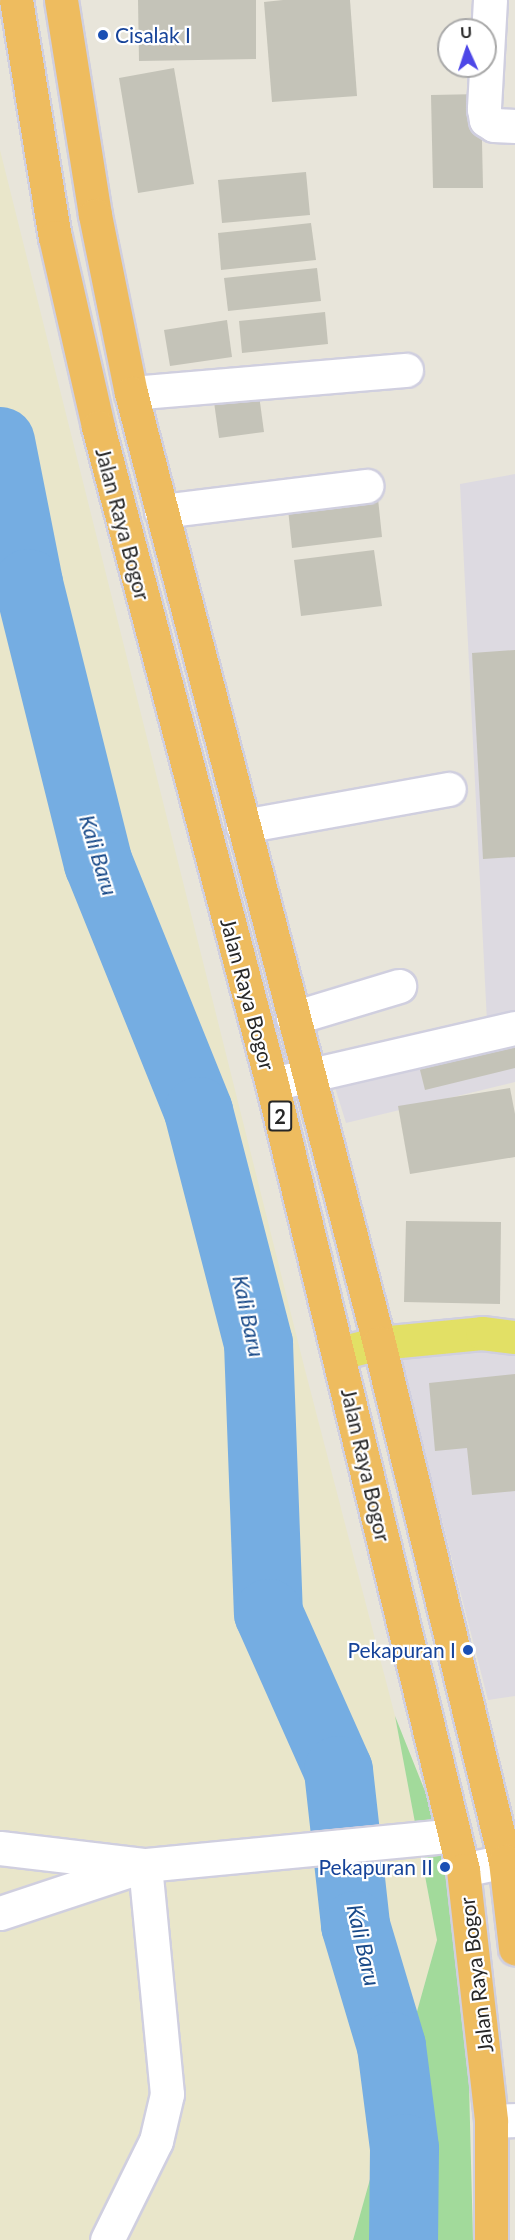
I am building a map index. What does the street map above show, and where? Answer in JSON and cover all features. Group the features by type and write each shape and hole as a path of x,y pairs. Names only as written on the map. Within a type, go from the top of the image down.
{"highway":[{"name":"Jalan Raya Bogor","path":"16,0 55,237 98,427 272,1084 340,1353 463,1870 503,2120 491,2240"},
{"name":"Jalan Raya Bogor","path":"61,0 94,215 131,393 379,1343 505,1861 515,1948"}],"main road":[{"path":"340,1353 379,1343 482,1333 515,1337"}],"street":[{"path":"490,0 484,109 486,120 494,125 515,126"},
{"path":"131,393 406,370"},
{"path":"161,511 366,486"},
{"path":"243,826 449,789"},
{"path":"293,1018 399,986"},
{"path":"272,1084 308,1073 515,1029"},
{"path":"0,1848 145,1865 454,1835"},
{"path":"463,1870 505,1861"},
{"path":"0,1913 145,1865"},
{"path":"107,2240 156,2141 167,2094 145,1865"}],"shaded area":[{"path":"0,150 304,1366 395,1716 437,1940 353,2240 0,2240"},
{"path":"515,474 515,1082 346,1123 325,1055 487,1022 460,484"},
{"path":"515,1346 515,1696 488,1700 400,1356"}],"green space":[{"path":"395,1716 464,1889 473,2240 353,2240 437,1940"}],"building":[{"path":"138,0 256,0 256,59 139,61"},
{"path":"350,0 357,96 272,102 264,2"},
{"path":"174,68 194,184 138,193 119,78"},
{"path":"481,94 483,188 433,188 431,95"},
{"path":"306,172 310,215 222,223 218,180"},
{"path":"311,223 316,260 221,270 218,233"},
{"path":"317,268 321,301 228,311 224,278"},
{"path":"325,312 328,344 242,353 239,321"},
{"path":"227,320 232,357 170,366 164,330"},
{"path":"259,395 264,432 219,438 214,402"},
{"path":"377,489 382,537 292,548 287,499"},
{"path":"374,550 382,606 301,616 294,560"},
{"path":"515,650 515,857 483,859 472,653"},
{"path":"515,1031 515,1068 425,1090 416,1054"},
{"path":"510,1088 515,1114 515,1157 410,1174 398,1106"},
{"path":"406,1221 501,1222 500,1304 404,1302"},
{"path":"515,1374 515,1491 472,1495 467,1448 435,1451 429,1383"}],"waterway":[{"name":"Kali Baru","path":"0,441 28,583 98,863 198,1111 258,1343 268,1613 338,1770 355,1925 391,2046 404,2148 403,2240"}],"place":[{"name":"Cisalak I","path":"103,35"},
{"name":"Pekapuran I","path":"468,1650"},
{"name":"Pekapuran II","path":"445,1867"}]}
